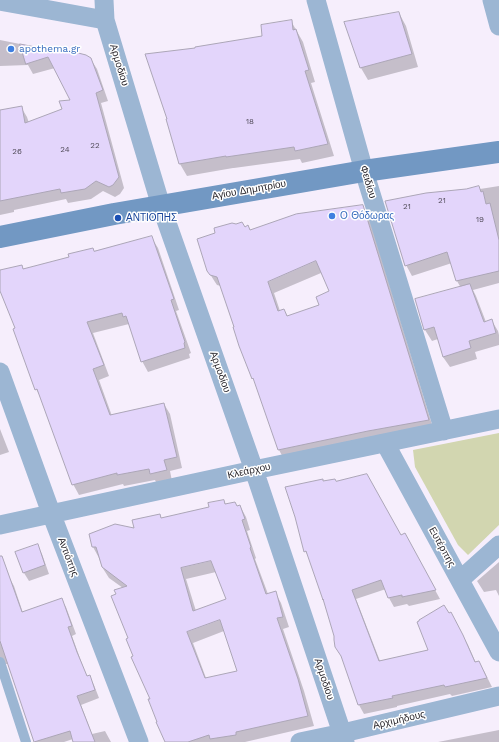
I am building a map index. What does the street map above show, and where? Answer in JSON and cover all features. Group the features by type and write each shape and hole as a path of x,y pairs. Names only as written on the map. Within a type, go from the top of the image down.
{"main road":[{"name":"Αγίου Δημητρίου","path":"0,237 114,214 364,171 499,152"}],"street":[{"name":"Αρμοδίου","path":"104,0 105,20 161,206 254,470 344,738"},
{"name":"Φειδίου","path":"316,0 364,171 444,431"},
{"path":"492,0 499,26"},
{"path":"0,2 105,20"},
{"name":"Αντιόπης","path":"0,372 51,514 139,742"},
{"name":"Κλεάρχου","path":"0,525 254,470 499,420"},
{"name":"Ευτέρπης","path":"385,443 499,652"},
{"path":"460,580 499,545"},
{"name":"Αρχιμήδους","path":"300,742 344,738 499,696"}],"lane":[{"path":"0,662 26,742"}],"green space":[{"path":"499,433 499,525 468,555 458,545 415,467 413,450"}],"building":[{"path":"399,12 412,54 360,68 344,22"},
{"path":"292,20 293,30 296,29 309,70 305,71 328,144 295,151 294,147 179,164 167,119 145,54 195,48 262,36 261,25"},
{"path":"20,44 51,50 55,47 86,55 91,58 103,90 96,93 119,177 113,185 109,187 96,181 85,189 61,193 60,189 0,201 0,110 22,106 25,123 62,109 59,101 70,100 48,57 26,64"},
{"path":"479,186 481,192 483,191 486,204 490,203 499,240 499,271 456,281 447,252 405,266 385,201 426,193 466,189"},
{"path":"363,205 429,420 278,450 253,378 252,379 239,346 217,277 210,275 207,271 197,239 215,233 214,228 232,223 236,224 242,222 245,227 248,225 250,230 296,214","holes":["316,261 329,291 316,297 319,305 287,316 284,309 278,311 268,282"]},
{"path":"152,236 174,299 171,300 185,342 185,348 141,362 126,316 123,317 122,313 87,322 104,365 93,369 110,415 164,403 177,457 164,460 167,470 150,474 149,469 117,475 117,473 72,485 37,389 35,390 13,329 15,328 0,291 0,270 22,265 23,269 69,257 68,254 93,248 94,251"},
{"path":"470,284 484,322 492,319 496,333 469,341 471,348 443,357 434,327 424,330 415,299"},
{"path":"367,474 401,535 405,533 436,590 402,597 402,595 388,598 381,580 352,590 379,661 428,650 417,622 444,605 449,613 451,612 475,662 479,661 487,678 445,687 444,685 358,705 341,656 335,647 334,636 323,599 306,551 304,552 285,487 323,479 323,481 335,479 336,481"},
{"path":"224,500 225,504 235,502 237,506 240,505 245,519 242,520 251,547 250,548 266,594 276,591 283,617 277,618 298,679 308,716 236,732 236,735 210,739 209,735 188,742 165,742 148,699 150,699 131,657 133,656 126,639 128,638 111,596 116,594 114,590 127,586 102,567 96,547 92,547 89,534 115,524 134,528 132,520 160,514 161,518 209,507 208,503","holes":["211,561 226,599 193,611 181,568","220,620 237,671 205,678 187,632"]},
{"path":"38,544 45,565 23,573 15,552"},
{"path":"0,556 2,556 22,612 62,598 72,626 68,627 87,676 90,675 95,690 77,696 95,742 73,742 70,731 34,742 0,641"}],"place":[{"name":"apothema.gr","path":"11,49"},
{"name":"Ο Θόδωρας","path":"332,216"},
{"name":"ΑΝΤΙΟΠΗΣ","path":"118,218"}]}
